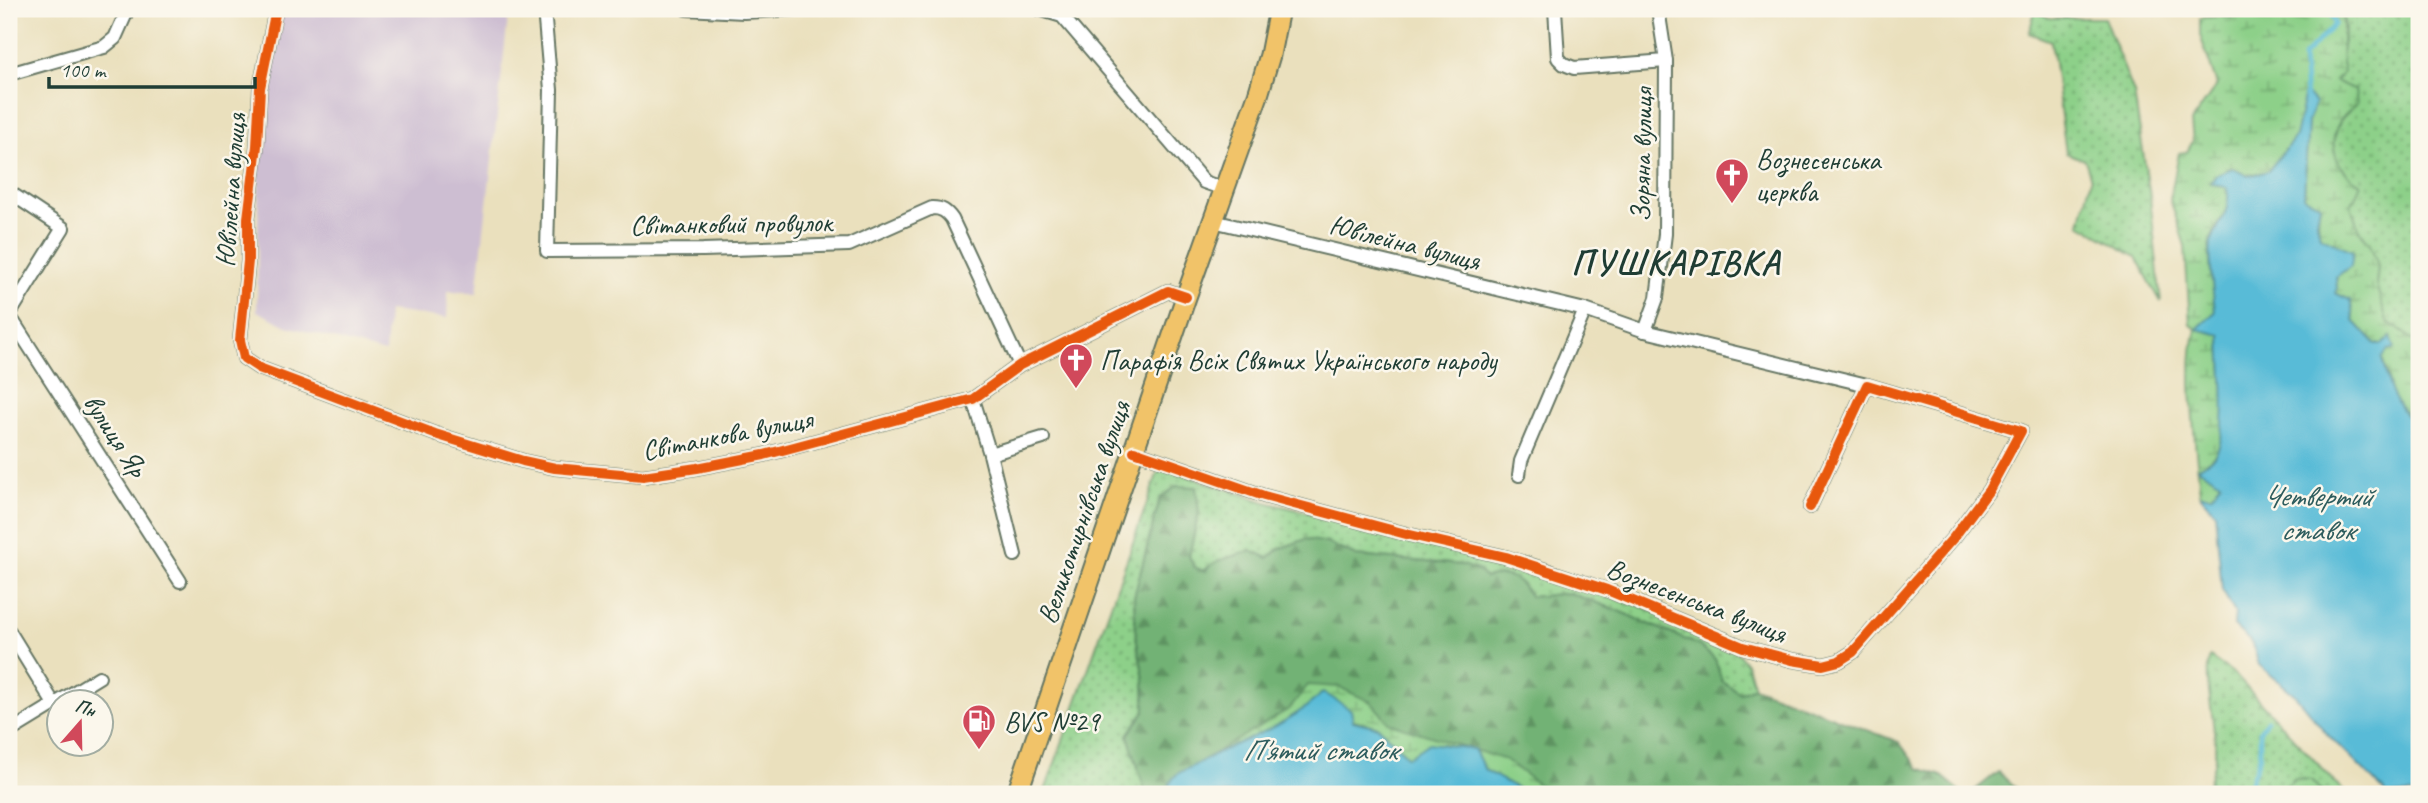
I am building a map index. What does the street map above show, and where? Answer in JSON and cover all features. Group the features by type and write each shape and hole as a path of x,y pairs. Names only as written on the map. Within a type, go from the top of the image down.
{"main road":[{"name":"Великотирнівська вулиця","path":"1017,794 1262,82 1278,23 1279,9"}],"street":[{"path":"9,74 104,47 115,38 128,9"},
{"name":"Ювілейна вулиця","path":"259,368 244,358 240,340 260,88 276,9"},
{"name":"Світанковий провулок","path":"544,9 551,90 547,251 849,245 932,208 939,208 952,219 1020,365"},
{"path":"686,9 744,12 796,9"},
{"path":"1039,9 1062,16 1204,181 1224,189"},
{"path":"1062,16 1074,9"},
{"name":"Зоряна вулиця","path":"1555,9 1558,58 1564,64 1574,68 1666,61"},
{"name":"Зоряна вулиця","path":"1646,331 1657,298 1665,234 1666,61 1658,9"},
{"path":"9,192 63,228 9,315"},
{"name":"Ювілейна вулиця","path":"1213,221 1585,310 1646,331 1867,384"},
{"name":"Світанкова вулиця","path":"259,368 435,434 523,461 555,468 643,476 764,455 973,399 1020,365 1168,291 1186,297"},
{"path":"1518,475 1521,461 1585,310"},
{"name":"вулиця Яр","path":"9,315 180,581"},
{"path":"1810,507 1867,384"},
{"name":"Вознесенська вулиця","path":"1133,451 1264,496 1406,534 1506,557 1607,590 1743,647 1791,660 1823,665 1839,662 1853,652 1954,537 1989,489 2021,431 1867,384"},
{"path":"973,399 990,454 1015,555"},
{"path":"990,454 1043,438"},
{"path":"9,631 46,691"},
{"path":"81,688 99,677"},
{"path":"9,732 46,709"}],"shaded area":[{"path":"277,9 509,9 477,293 448,291 447,318 388,311 385,353 287,326 257,311 260,88"}],"green space":[{"path":"2343,9 2419,9 2419,344 2387,321 2376,284 2378,266 2370,244 2359,230 2351,206 2351,178 2335,159 2333,142 2340,121 2335,81 2344,72 2340,57 2345,30"},
{"path":"2343,9 2344,72 2335,81 2355,90 2357,104 2340,121 2334,148 2340,165 2361,184 2351,206 2359,230 2370,244 2378,266 2376,284 2387,321 2419,344 2419,433 2393,397 2382,358 2388,350 2391,337 2376,345 2354,321 2350,300 2335,293 2335,271 2319,233 2320,205 2304,198 2308,122 2315,103 2295,137 2268,171 2211,183 2227,188 2228,205 2210,245 2210,270 2216,312 2197,329 2221,334 2224,414 2223,430 2215,454 2198,468 2221,482 2213,495 2200,495 2191,388 2196,329 2190,324 2185,246 2170,199 2179,153 2187,152 2193,141 2191,122 2217,85 2200,35 2200,18 2279,15"},
{"path":"2035,11 2049,18 2104,18 2134,93 2150,197 2161,302 2136,257 2080,224 2091,179 2085,160 2066,153 2051,41 2029,33"},
{"path":"1164,468 1265,502 1521,565 1638,605 1730,643 1747,665 1754,687 1740,693 1722,681 1715,659 1698,645 1614,609 1569,593 1531,597 1512,577 1500,575 1485,578 1462,565 1356,556 1327,543 1281,548 1268,558 1251,550 1220,560 1204,572 1194,567 1189,556 1199,512 1160,498 1134,597 1145,711 1128,735 1147,794 1044,794 1159,469"},
{"path":"1177,486 1196,487 1199,512 1189,556 1194,567 1204,571 1220,560 1251,550 1268,558 1281,548 1306,539 1327,543 1356,556 1462,565 1478,570 1485,578 1500,575 1512,577 1531,597 1569,593 1698,645 1715,659 1722,681 1740,693 1754,687 1899,742 1918,768 1942,776 1961,794 1527,794 1429,743 1309,707 1208,757 1167,788 1167,794 1146,794 1128,735 1145,711 1134,597 1160,498"},
{"path":"2210,657 2233,673 2346,794 2324,794 2311,780 2283,790 2282,794 2205,794 2215,757 2208,678"},
{"path":"1308,685 1339,687 1371,702 1389,723 1472,749 1408,757 1378,727 1309,707 1262,734 1208,757 1289,709"},
{"path":"1473,750 1506,760 1551,794 1527,794 1485,770"},
{"path":"1998,772 2018,790 2017,794 1970,794"},
{"path":"2295,778 2311,780 2324,794 2282,794 2282,790"}],"water":[{"name":"Четвертий ставок","path":"2305,92 2315,103 2308,122 2304,197 2320,204 2317,222 2320,236 2353,251 2351,266 2336,277 2335,293 2350,300 2354,321 2375,344 2382,344 2391,337 2395,349 2388,350 2382,359 2394,397 2413,425 2419,440 2415,457 2419,461 2419,794 2387,794 2328,735 2294,694 2259,665 2252,643 2234,626 2235,613 2222,590 2215,512 2200,495 2213,495 2221,482 2198,468 2215,455 2220,444 2224,397 2221,335 2197,329 2215,312 2211,246 2228,202 2227,188 2211,183 2216,175 2232,168 2248,176 2268,171 2295,137"},
{"name":"П'ятий ставок","path":"1323,692 1351,710 1353,721 1378,727 1408,757 1429,743 1474,749 1485,770 1527,794 1167,794 1171,782 1178,774 1278,725 1309,705"}],"waterway":[{"path":"2306,98 2303,57 2335,24 2328,9"},
{"path":"2251,794 2251,781 2260,756 2260,730 2267,720"}],"cycle path":[{"path":"276,9 260,88 257,146 248,218 248,261 240,340 244,358 259,368 435,434 555,468 643,476 697,468 764,455 973,399 1020,365 1168,291 1186,297"},
{"path":"1134,451 1264,496 1406,534 1506,557 1607,590 1743,647 1823,665 1839,661 1853,652 1954,537 1989,490 2021,431 1867,385 1810,507"}],"place":[{"name":"Вознесенська церква","path":"1732,205"},
{"name":"Парафія Всіх Святих Українського народу","path":"1076,390"},
{"name":"BVS №29","path":"979,751"}],"district":[{"name":"ПУШКАРІВКА","path":"1676,262"}]}
